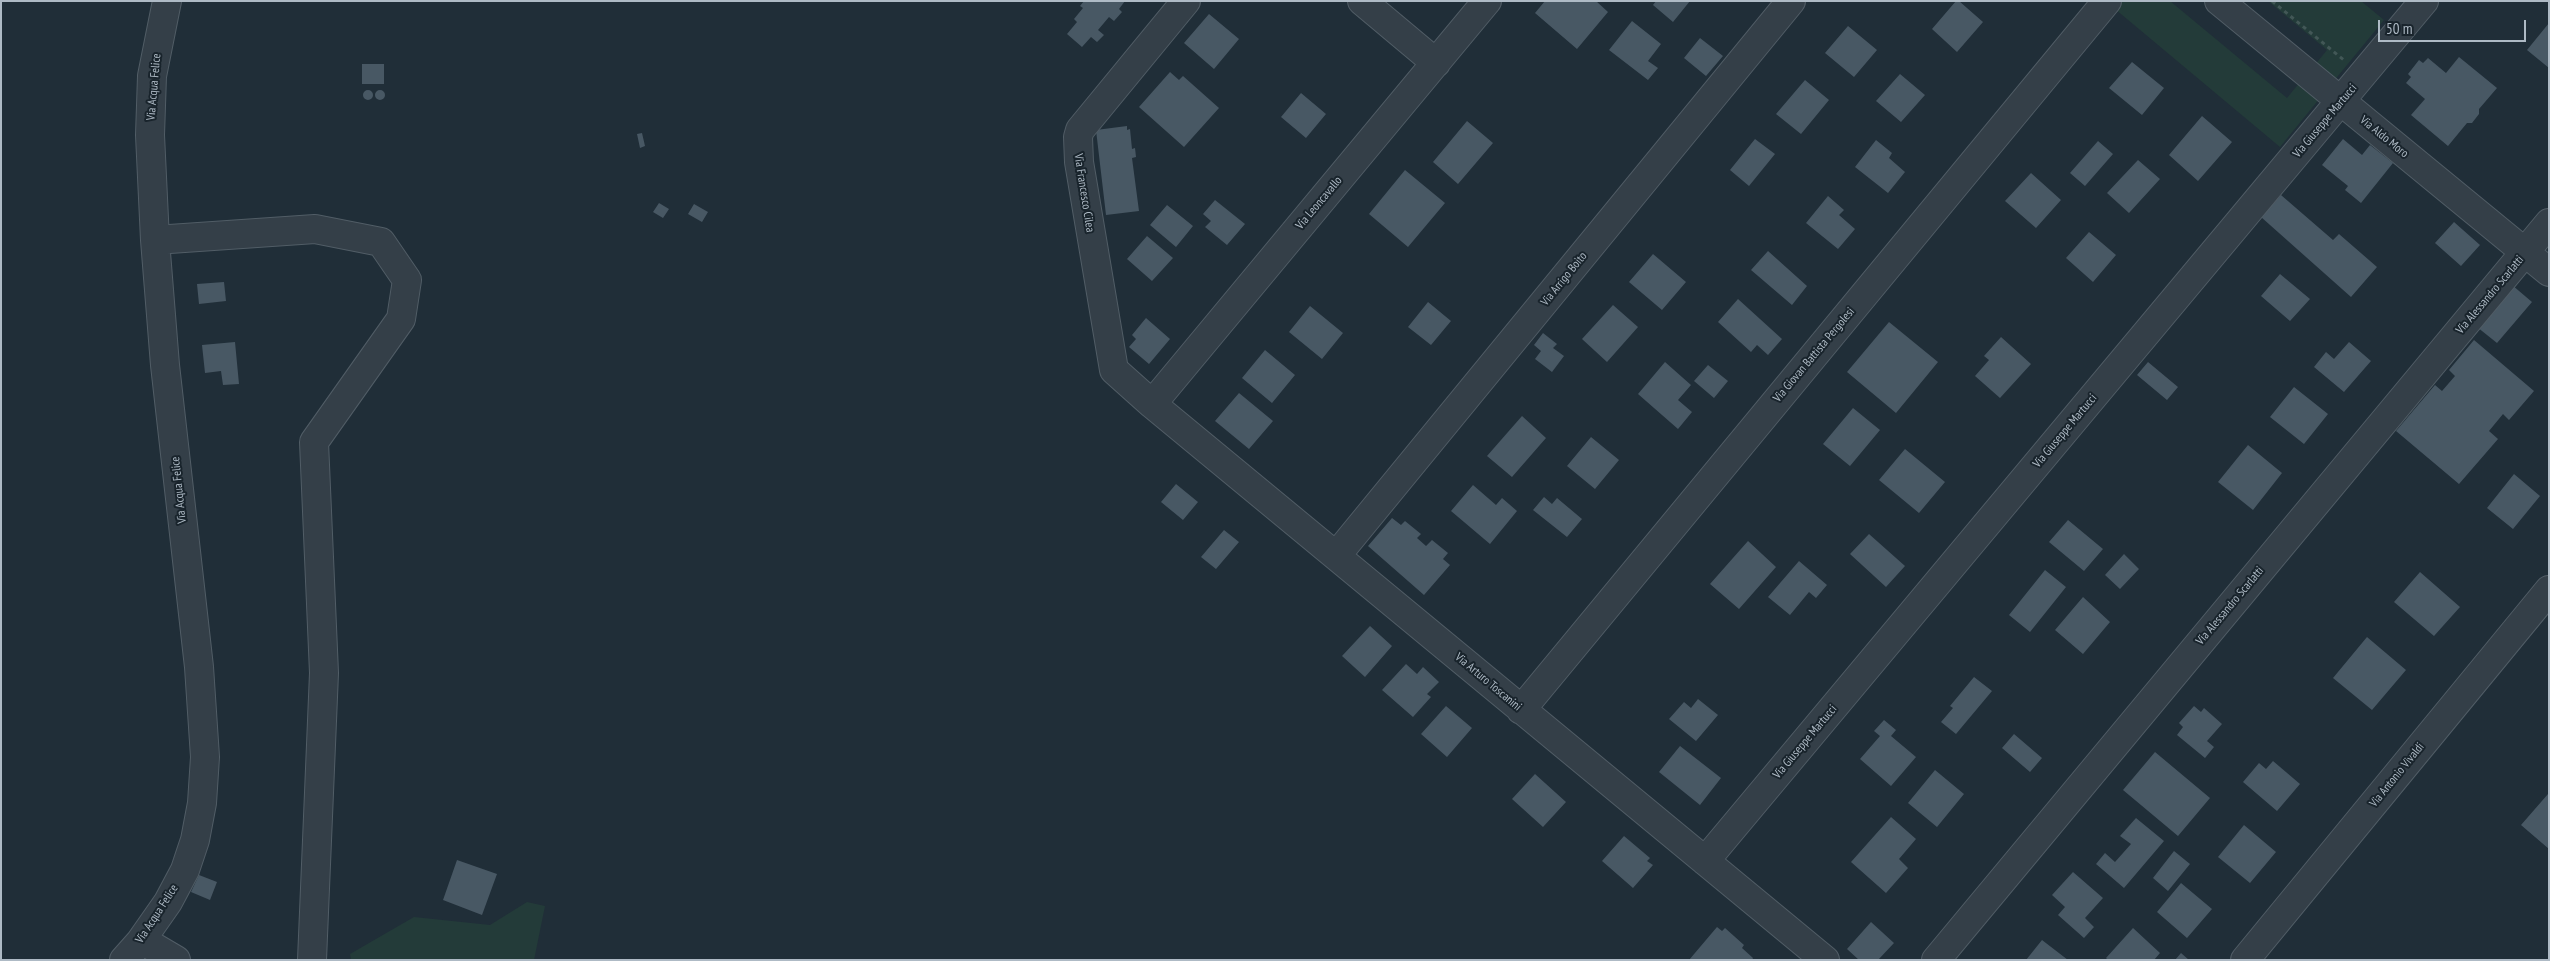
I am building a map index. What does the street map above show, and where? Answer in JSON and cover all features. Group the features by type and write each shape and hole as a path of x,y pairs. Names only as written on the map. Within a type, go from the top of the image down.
{"street":[{"name":"Via Acqua Felice","path":"133,950 168,902 187,862 195,840 202,803 205,757 199,667 166,375 155,240 150,135 152,76 166,1"},
{"name":"Via Francesco Cilea","path":"1152,404 1120,377 1111,364 1079,162 1078,137 1080,130 1186,1"},
{"path":"1362,1 1436,63"},
{"name":"Via Leoncavallo","path":"1152,404 1487,1"},
{"name":"Via Arrigo Boito","path":"1336,556 1791,1"},
{"name":"Via Giovan Battista Pergolesi","path":"1521,710 2106,1"},
{"name":"Via Aldo Moro","path":"2220,1 2549,272"},
{"name":"Via Giuseppe Martucci","path":"1705,860 2424,1"},
{"name":"Via Alessandro Scarlatti","path":"1936,960 2549,223"},
{"path":"155,240 315,229 381,242 408,280 401,318 314,442 324,673 312,960"},
{"name":"Via Arturo Toscanini","path":"1152,404 1825,960"},
{"name":"Via Antonio Vivaldi","path":"2245,960 2549,590"},
{"path":"133,950 176,960"}],"path":[{"path":"2272,1 2362,76"}],"green space":[{"path":"2121,1 2170,1 2287,98 2300,82 2320,98 2280,147 2115,9"},
{"path":"2268,1 2361,1 2384,20 2333,82 2314,66 2327,50"},
{"path":"527,902 545,906 534,960 351,960 350,954 414,917 490,925"}],"building":[{"path":"1084,1 1125,1 1119,9 1122,12 1114,21 1109,17 1098,30 1104,35 1097,42 1091,37 1082,47 1067,34 1077,22 1074,19 1083,8 1080,6"},
{"path":"1545,1 1596,1 1608,12 1577,49 1535,13"},
{"path":"1656,1 1690,1 1673,22 1653,5"},
{"path":"1956,1 1959,1 1983,22 1957,52 1932,29"},
{"path":"1209,14 1239,39 1214,69 1184,43"},
{"path":"1632,21 1661,44 1648,61 1658,68 1648,80 1609,50"},
{"path":"2549,23 2549,68 2527,50"},
{"path":"1848,26 1877,50 1854,77 1825,53"},
{"path":"1700,38 1723,56 1706,76 1684,58"},
{"path":"2459,57 2497,88 2479,109 2479,114 2472,123 2467,123 2448,146 2411,115 2425,99 2406,83 2411,77 2408,74 2419,60 2423,63 2428,58 2446,73"},
{"path":"2132,62 2164,88 2142,115 2109,88"},
{"path":"362,64 384,64 384,84 362,84"},
{"path":"1170,72 1179,80 1183,76 1219,108 1184,147 1139,107"},
{"path":"1900,74 1925,95 1901,122 1876,101"},
{"path":"1805,80 1829,100 1801,134 1776,114"},
{"path":"368,90 373,95 368,100 363,95"},
{"path":"380,90 385,95 380,100 375,95"},
{"path":"1301,93 1326,114 1306,138 1281,117"},
{"path":"2202,116 2232,142 2198,181 2169,155"},
{"path":"1467,121 1493,143 1458,184 1433,162"},
{"path":"1127,126 1127,130 1130,129 1132,149 1135,148 1136,157 1132,158 1139,211 1106,215 1096,130"},
{"path":"642,133 645,146 640,148 637,134"},
{"path":"1755,139 1775,154 1749,186 1730,170"},
{"path":"2343,139 2362,155 2370,145 2393,163 2361,203 2345,190 2348,186 2322,165"},
{"path":"1876,140 1892,153 1889,158 1905,172 1888,193 1855,167"},
{"path":"2098,141 2113,154 2085,186 2070,173"},
{"path":"2138,160 2160,179 2129,213 2107,193"},
{"path":"1405,170 1445,203 1408,247 1369,214"},
{"path":"2031,173 2061,200 2036,228 2005,201"},
{"path":"2281,195 2333,240 2339,234 2377,267 2351,297 2261,217"},
{"path":"1828,196 1844,210 1839,215 1855,229 1838,249 1806,223"},
{"path":"1215,200 1245,224 1227,245 1205,227 1211,221 1203,214"},
{"path":"659,203 669,209 663,218 653,212"},
{"path":"694,204 708,212 702,222 688,214"},
{"path":"1167,205 1193,226 1176,247 1150,225"},
{"path":"2454,222 2480,245 2461,266 2435,243"},
{"path":"2089,232 2116,255 2093,282 2066,258"},
{"path":"1147,236 1173,258 1152,281 1127,259"},
{"path":"1768,251 1807,286 1792,305 1751,270"},
{"path":"1653,254 1686,282 1662,310 1629,282"},
{"path":"2280,274 2310,299 2290,321 2261,296"},
{"path":"224,282 226,301 199,304 197,284"},
{"path":"2512,285 2532,302 2497,343 2477,327"},
{"path":"1738,299 1782,339 1768,355 1757,345 1751,352 1718,322"},
{"path":"1428,302 1451,321 1431,345 1408,327"},
{"path":"1613,305 1638,327 1607,362 1582,339"},
{"path":"1310,306 1343,333 1322,359 1289,332"},
{"path":"1146,318 1170,339 1149,364 1129,347 1136,339 1132,335"},
{"path":"1889,322 1938,362 1896,413 1847,372"},
{"path":"1543,333 1557,344 1553,348 1564,356 1552,372 1535,359 1541,351 1534,345"},
{"path":"2001,337 2031,364 2000,398 1975,376 1989,360 1984,356"},
{"path":"2474,340 2534,391 2509,420 2503,414 2489,431 2498,439 2459,484 2396,431 2435,385 2442,391 2455,376 2449,370"},
{"path":"235,342 239,384 223,385 221,371 205,373 202,345"},
{"path":"2349,342 2371,361 2344,392 2314,367 2326,352 2334,359"},
{"path":"1265,350 1295,375 1272,403 1242,378"},
{"path":"1665,362 1691,385 1678,400 1692,412 1678,429 1638,394"},
{"path":"2148,362 2178,387 2167,400 2137,375"},
{"path":"1708,365 1728,381 1714,398 1694,381"},
{"path":"2294,387 2328,414 2304,444 2270,417"},
{"path":"1239,393 1273,421 1249,449 1215,421"},
{"path":"1853,408 1880,430 1850,466 1823,444"},
{"path":"1522,416 1546,438 1512,477 1487,456"},
{"path":"1591,437 1619,460 1595,489 1567,466"},
{"path":"2248,445 2282,473 2253,510 2218,482"},
{"path":"1905,449 1945,482 1919,513 1879,480"},
{"path":"2514,474 2540,496 2513,529 2487,508"},
{"path":"1176,484 1198,502 1183,520 1161,502"},
{"path":"1473,485 1496,505 1502,498 1517,511 1490,544 1451,511"},
{"path":"1544,497 1552,504 1557,498 1582,519 1567,537 1533,510"},
{"path":"1392,518 1401,525 1405,521 1421,534 1417,538 1426,546 1432,540 1448,553 1443,559 1450,565 1424,595 1368,546"},
{"path":"2068,520 2103,549 2084,571 2049,542"},
{"path":"1224,530 1239,542 1216,569 1201,557"},
{"path":"1869,534 1905,566 1886,587 1850,554"},
{"path":"1748,541 1776,567 1739,609 1710,584"},
{"path":"2124,554 2139,569 2120,589 2105,575"},
{"path":"1799,561 1827,585 1816,598 1809,592 1790,615 1768,597"},
{"path":"2045,570 2066,587 2030,632 2009,615"},
{"path":"2420,572 2460,607 2434,636 2394,602"},
{"path":"2083,597 2110,622 2083,654 2055,630"},
{"path":"1370,626 1392,646 1365,677 1342,656"},
{"path":"2367,637 2406,670 2372,710 2333,678"},
{"path":"1406,664 1417,674 1423,667 1439,682 1427,694 1431,697 1413,717 1382,690"},
{"path":"1974,677 1992,691 1956,734 1941,722 1953,708 1950,706"},
{"path":"1698,699 1718,715 1696,741 1669,719 1684,702 1691,708"},
{"path":"1446,706 1472,728 1447,757 1421,734"},
{"path":"2194,706 2201,712 2204,708 2222,724 2207,741 2214,747 2205,758 2177,735 2183,727 2179,723"},
{"path":"1884,720 1896,730 1891,736 1916,757 1891,786 1860,759 1880,736 1874,731"},
{"path":"2014,734 2042,758 2030,772 2002,748"},
{"path":"1680,746 1721,778 1700,805 1659,772"},
{"path":"2155,752 2210,798 2178,836 2123,790"},
{"path":"2273,761 2300,784 2277,811 2243,782 2259,763 2266,769"},
{"path":"1935,770 1964,794 1937,827 1908,803"},
{"path":"1535,774 1566,802 1543,827 1512,799"},
{"path":"2549,795 2549,849 2521,825"},
{"path":"1891,817 1916,839 1899,859 1908,868 1886,893 1851,862"},
{"path":"2136,818 2164,841 2124,888 2096,864 2105,853 2115,862 2131,844 2120,836"},
{"path":"2244,825 2276,852 2250,883 2218,857"},
{"path":"1624,836 1650,858 1647,861 1653,865 1633,888 1602,861"},
{"path":"2174,851 2190,864 2168,891 2153,878"},
{"path":"457,860 497,874 482,915 443,900"},
{"path":"2073,872 2103,898 2085,918 2094,927 2084,938 2058,915 2065,907 2052,895"},
{"path":"199,875 217,882 210,900 191,892"},
{"path":"2181,883 2212,909 2187,938 2157,912"},
{"path":"1871,922 1894,943 1878,960 1859,960 1847,949"},
{"path":"1717,927 1722,931 1725,928 1744,945 1742,948 1753,958 1752,960 1689,960"},
{"path":"2133,928 2160,953 2154,960 2108,960 2106,958"},
{"path":"2042,940 2068,960 2026,960"},
{"path":"2181,953 2189,960 2175,960"}]}
